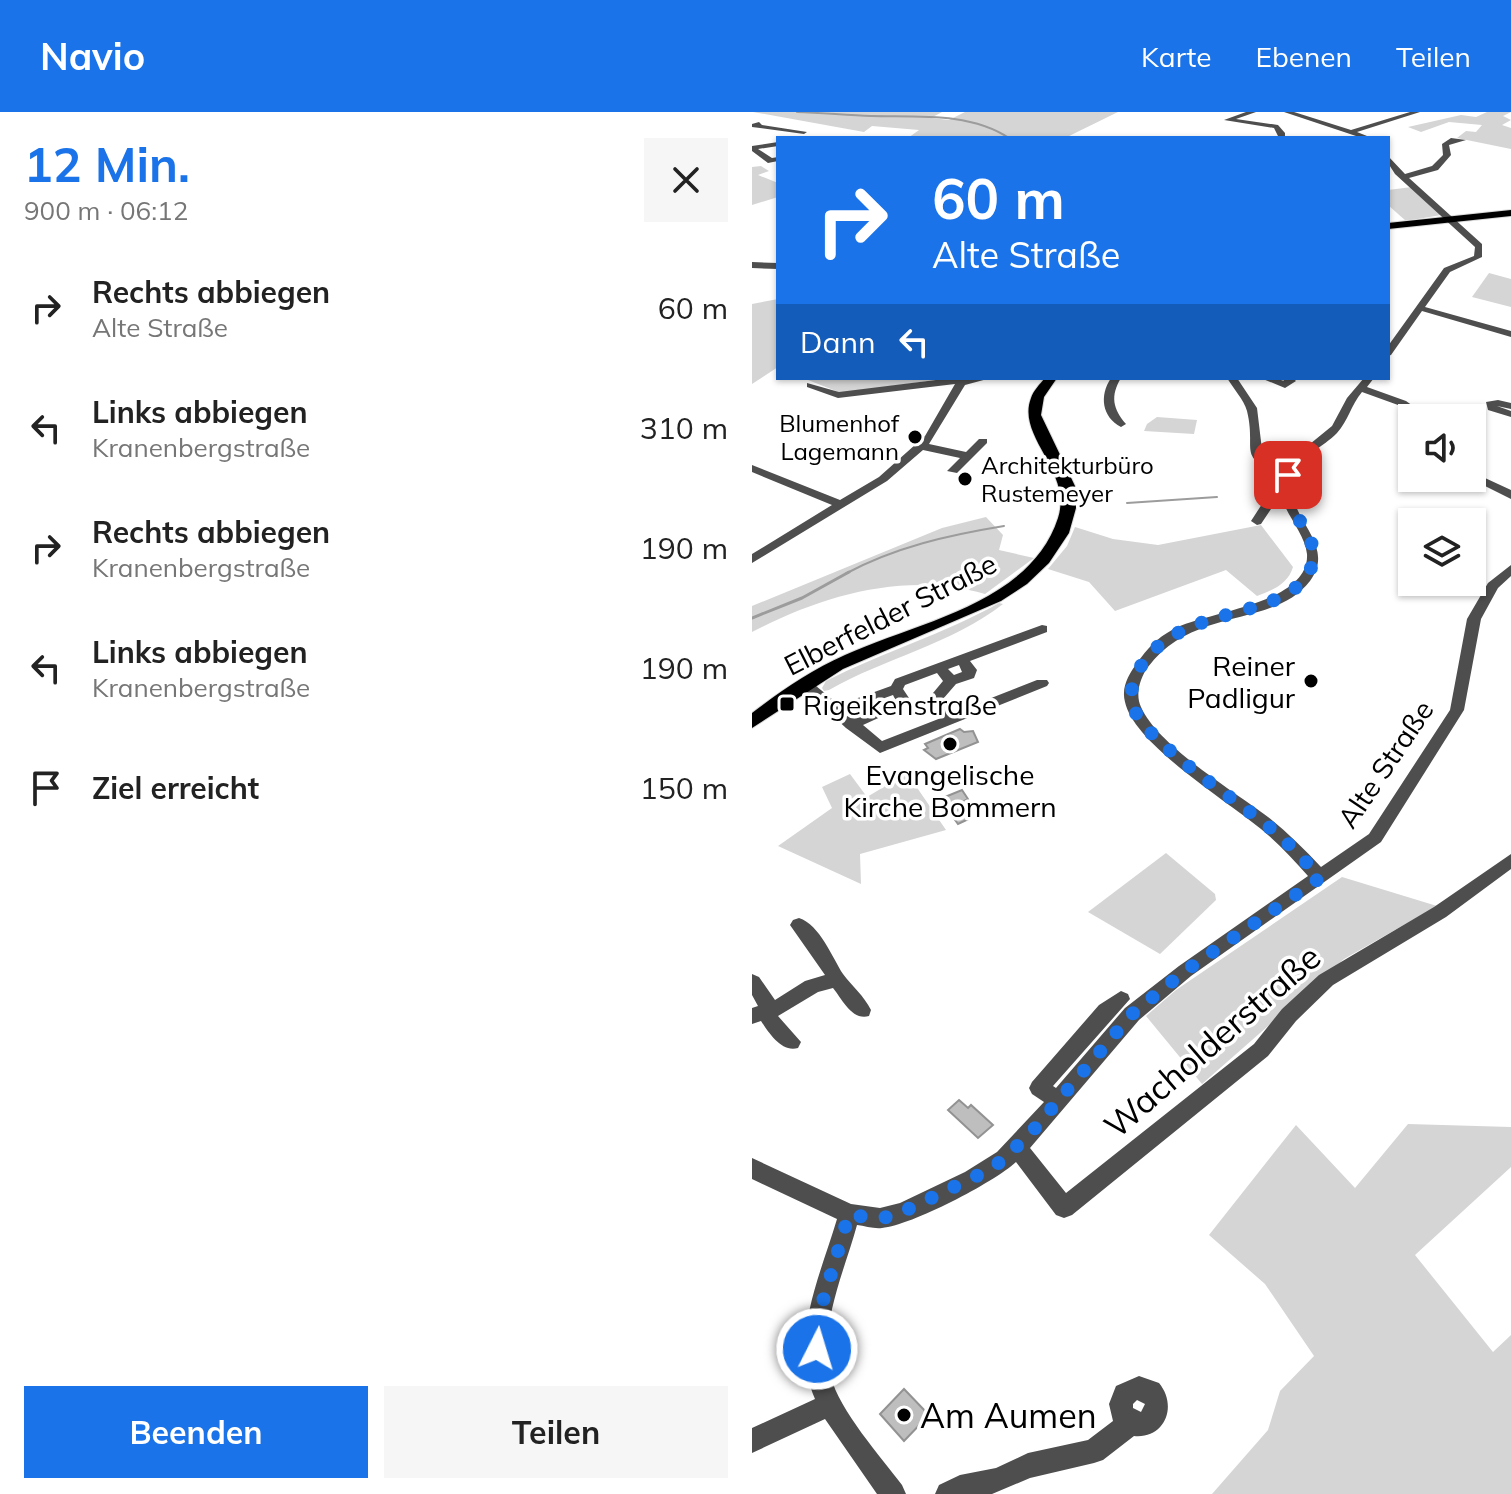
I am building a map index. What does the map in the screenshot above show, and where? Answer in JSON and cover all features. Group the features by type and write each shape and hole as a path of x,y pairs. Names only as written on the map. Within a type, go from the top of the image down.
{"main road":[{"path":"1390,226 1511,213"},
{"name":"Elberfelder Straße","path":"752,722 805,684 850,659 992,600 1025,575 1049,551 1064,525 1070,493 1062,468 1038,430 1034,415 1039,392 1049,380"}],"street":[{"path":"1253,112 1227,119 1238,123 1276,126 1282,136"},
{"path":"1287,112 1361,136"},
{"path":"1350,133 1417,112"},
{"path":"1276,126 1277,115"},
{"path":"759,124 754,126 804,132 795,136"},
{"path":"752,134 776,136"},
{"path":"1404,177 1438,166 1447,155 1445,144 1453,139 1463,140"},
{"path":"752,148 776,144"},
{"path":"752,148 771,161 776,160"},
{"path":"1390,160 1404,177 1477,242 1478,257 1447,270 1391,343"},
{"path":"752,265 776,266"},
{"path":"752,276 776,277"},
{"path":"1420,308 1511,334"},
{"path":"1115,380 1107,392 1109,406 1121,424"},
{"path":"1234,380 1252,408 1257,458 1261,463 1288,475"},
{"path":"1245,394 1265,380"},
{"path":"1273,380 1285,385 1290,380"},
{"path":"811,385 838,395 953,381 987,381"},
{"path":"752,559 883,479 921,446 953,381"},
{"path":"1320,878 1266,825 1152,733 1135,712 1131,695 1143,664 1170,637 1194,624 1281,596 1305,579 1314,558 1312,545 1286,493 1288,475 1299,457 1334,430 1350,400 1366,384 1404,404"},
{"path":"1511,406 1490,404 1492,408 1511,414"},
{"path":"953,471 983,441"},
{"path":"921,446 969,456"},
{"path":"752,468 840,504"},
{"path":"1486,482 1511,495"},
{"path":"1257,521 1264,507 1277,495 1286,493"},
{"name":"Alte Straße","path":"752,1168 849,1214 880,1218 902,1213 983,1173 1017,1147 1132,1014 1185,971 1375,838 1445,731 1459,704 1470,634 1481,602 1511,569"},
{"path":"849,706 896,689 900,682 1042,629"},
{"path":"950,719 935,699 951,681 971,672 962,660"},
{"path":"940,668 951,681"},
{"path":"805,684 880,748 1042,683"},
{"path":"851,725 904,701 896,689"},
{"name":"Wacholderstraße","path":"1017,1147 1064,1208 1261,1050 1289,1015 1326,980 1440,912 1511,860"},
{"path":"799,925 862,1010"},
{"path":"760,1014 833,972"},
{"path":"752,982 766,999 760,1014"},
{"path":"1058,1100 1039,1088 1106,1011 1121,999"},
{"path":"760,1014 791,1042"},
{"path":"849,1214 820,1311 818,1376 830,1404 893,1494"},
{"path":"752,1441 830,1404"},
{"path":"948,1494 960,1488 998,1480 1028,1466 1094,1451 1130,1423"}],"shaded area":[{"path":"753,112 942,112 931,118 949,120 965,112 1118,112 1069,136 911,136 919,130 872,126 864,132"},
{"path":"1487,112 1511,112 1503,116 1511,120 1502,125 1511,128 1511,149 1457,138 1466,131 1476,132 1482,125 1449,122 1421,132 1408,127 1461,115 1476,117"},
{"path":"761,166 769,171 758,175 776,182 776,198 752,205 752,167"},
{"path":"1412,187 1441,215 1406,221 1390,207 1390,190"},
{"path":"1489,273 1511,279 1511,307 1472,297"},
{"path":"776,299 776,368 752,384 752,304"},
{"path":"808,380 935,380 841,393"},
{"path":"1157,417 1197,420 1194,434 1144,431 1147,424"},
{"path":"986,517 1003,535 999,550 1034,558 985,594 925,585 866,590 807,607 752,632 752,606 942,528"},
{"path":"1261,525 1293,567 1284,582 1257,596 1226,570 1115,611 1089,582 1048,569 1067,546 1075,527 1113,539 1158,545"},
{"path":"999,603 1003,604 962,630 829,690 822,688 826,681"},
{"path":"907,773 946,830 860,854 861,884 778,846 832,808 822,787 850,774 867,797"},
{"path":"1166,853 1215,894 1216,900 1160,954 1088,912"},
{"path":"1342,877 1437,906 1344,959 1202,1084 1146,1016 1176,990"},
{"path":"1408,1124 1511,1127 1511,1167 1415,1255 1493,1352 1511,1335 1511,1494 1212,1494 1268,1430 1280,1391 1314,1356 1265,1284 1209,1235 1296,1125 1355,1188"}],"building":[{"name":"Evangelische Kirche Bommern","path":"960,729 973,731 978,742 936,759 924,750 928,748 925,744"},
{"path":"962,790 968,799 964,801 975,816 958,824 940,799"},
{"path":"959,1100 968,1108 971,1105 993,1125 978,1138 948,1110"},
{"name":"Am Aumen","path":"904,1389 929,1415 904,1441 880,1414"}],"waterway":[{"path":"797,112 943,118 977,124 1005,136"},
{"path":"1127,503 1217,497"},
{"path":"848,573 883,556 923,543 1004,526"},
{"path":"752,618 802,598 848,573"}],"place":[{"name":"Blumenhof Lagemann","path":"915,437"},
{"name":"Architekturbüro Rustemeyer","path":"965,479"},
{"name":"Reiner Padligur","path":"1311,681"},
{"name":"Rigeikenstraße","path":"787,704"},
{"name":"Evangelische Kirche Bommern","path":"950,744"},
{"name":"Am Aumen","path":"904,1415"}],"route":[{"path":"817,1349 820,1311 849,1214 869,1218 892,1217 993,1168 1030,1134 1132,1014 1185,971 1320,878 1266,825 1161,742 1135,712 1131,695 1135,677 1143,664 1157,647 1178,631 1289,593 1305,579 1313,565 1314,553 1310,538 1288,499 1288,475"}]}
